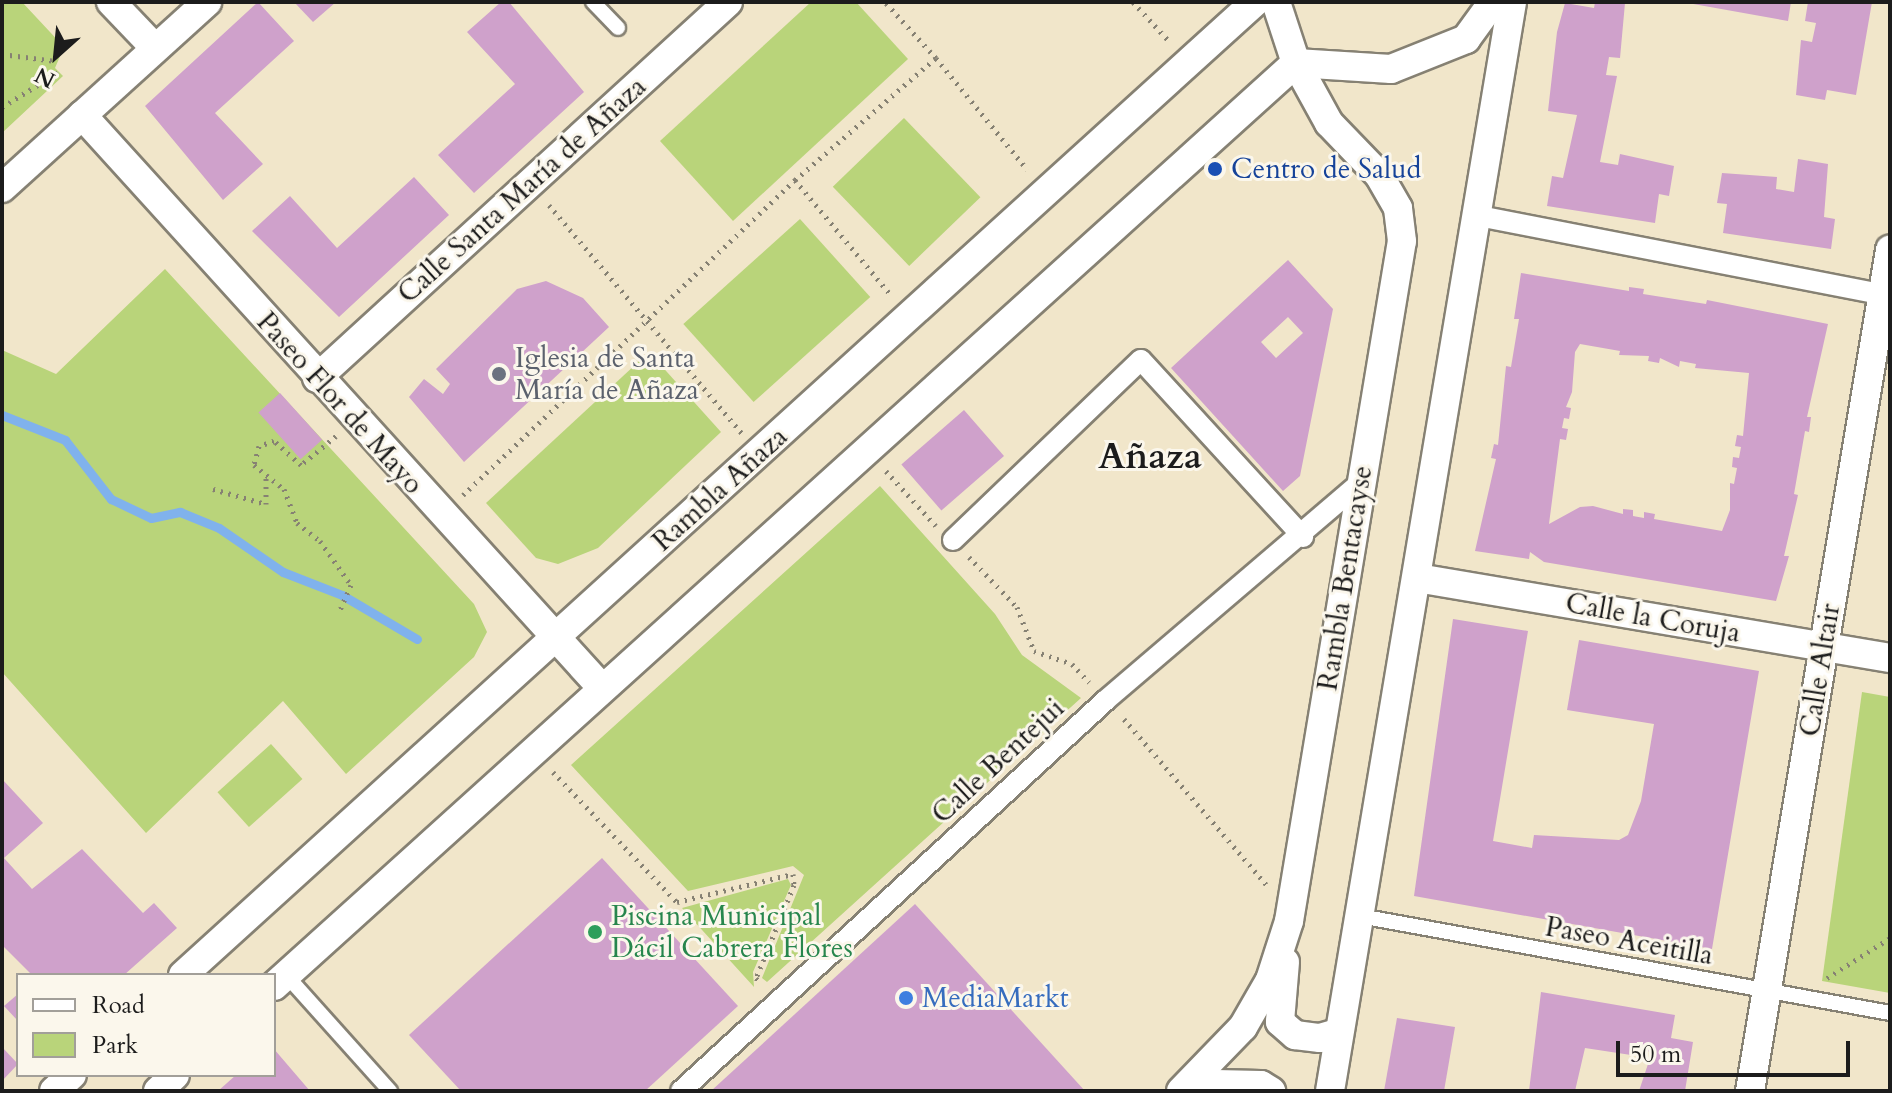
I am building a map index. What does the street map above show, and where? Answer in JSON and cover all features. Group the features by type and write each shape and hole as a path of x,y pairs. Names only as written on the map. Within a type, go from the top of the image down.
{"street":[{"path":"111,2 155,48"},
{"path":"2,188 207,2"},
{"name":"Calle Santa María de Añaza","path":"317,378 728,2"},
{"name":"Rambla Añaza","path":"185,973 1255,2"},
{"name":"Rambla Bentacayse","path":"1181,1091 1243,1027 1270,980 1290,913 1402,241 1398,208 1379,175 1329,123 1296,63 1276,2"},
{"path":"280,980 1296,63 1391,69 1466,39 1493,2"},
{"path":"1328,1085 1360,916 1479,216 1512,2"},
{"name":"Paseo Flor de Mayo","path":"82,115 317,378 602,688"},
{"path":"1479,216 1886,296"},
{"name":"Calle Altair","path":"1750,1091 1886,296 1890,250"},
{"path":"953,540 1141,360 1303,537"},
{"name":"Calle Bentejui","path":"681,1091 1106,700 1303,537 1361,482"},
{"name":"Calle la Coruja","path":"1417,578 1890,658"},
{"path":"1290,913 1280,1022 1295,1035 1320,1038 1338,1033"},
{"path":"54,1091 70,1077"},
{"path":"158,1091 173,1077"},
{"path":"1192,1091 1215,1084 1261,1085 1271,1091"}],"lane":[{"path":"593,2 618,28"},
{"name":"Paseo Aceitilla","path":"1360,916 1890,1013"},
{"path":"280,980 390,1091"}],"path":[{"path":"885,2 936,58 1045,191"},
{"path":"2,54 56,61"},
{"path":"442,515 795,180 936,58"},
{"path":"2,107 59,72"},
{"path":"795,180 909,316"},
{"path":"530,183 759,453"},
{"path":"340,610 351,585 320,541 297,523 284,489 254,465 259,446 274,441 301,465 356,420"},
{"path":"868,448 920,513 953,540 1017,607 1034,651 1072,664 1184,783 1290,913"},
{"path":"213,489 266,504 266,477"},
{"path":"533,751 677,902 793,874 794,885 756,978 774,1005"},
{"path":"1799,997 1890,938"}],"green space":[{"path":"2,2 22,2 64,47 55,68 63,76 2,133"},
{"path":"811,2 856,2 908,59 733,221 660,141"},
{"path":"904,118 980,197 909,266 833,187"},
{"path":"800,219 870,297 754,402 683,324"},
{"path":"165,269 474,604 487,632 474,657 346,774 283,701 146,833 2,672 2,350 56,374"},
{"path":"649,352 721,432 598,548 558,564 536,558 486,503"},
{"path":"880,486 995,614 1022,655 1081,698 767,982 762,978 804,875 793,866 688,891 571,765"},
{"path":"1862,692 1890,697 1890,993 1822,981"},
{"path":"271,744 302,779 249,827 217,792"},
{"path":"788,879 791,885 753,972 754,987 682,908"}],"building":[{"path":"258,2 294,41 215,113 263,164 223,200 145,106"},
{"path":"294,2 336,2 313,22"},
{"path":"501,2 509,2 584,92 474,193 438,155 515,84 467,32"},
{"path":"1595,2 1625,3 1620,58 1609,57 1606,75 1617,76 1600,162 1618,165 1620,154 1674,166 1669,196 1659,194 1655,223 1547,206 1552,176 1563,178 1577,115 1548,111 1557,32 1565,3 1594,8"},
{"path":"1682,2 1791,2 1788,21"},
{"path":"1808,2 1872,2 1856,95 1827,90 1825,100 1796,95 1801,40 1812,42 1816,23 1805,21"},
{"path":"1798,159 1828,164 1824,217 1835,219 1831,249 1723,233 1727,204 1717,203 1722,173 1777,177 1776,189 1794,192"},
{"path":"414,177 449,215 339,317 252,231 290,196 337,248"},
{"path":"1288,260 1333,309 1300,476 1283,491 1171,368","holes":["1288,317 1303,333 1276,358 1261,342"]},
{"path":"1521,273 1629,291 1629,287 1644,289 1643,294 1706,304 1707,300 1828,324 1807,417 1811,417 1809,432 1805,431 1794,494 1798,495 1784,556 1789,556 1776,601 1544,562 1530,552 1529,559 1475,551 1496,459 1491,458 1494,444 1498,445 1506,366 1511,367 1519,319 1514,319","holes":["1580,344 1620,351 1619,355 1649,356 1648,361 1659,363 1660,358 1679,367 1680,361 1696,364 1695,368 1749,373 1743,436 1737,435 1735,446 1741,447 1739,458 1733,457 1732,467 1737,468 1734,484 1730,483 1730,510 1722,531 1654,519 1655,514 1644,512 1644,518 1633,516 1633,510 1623,509 1623,514 1593,506 1580,507 1549,524 1560,439 1566,440 1568,429 1562,428 1564,418 1569,419 1571,408 1566,407 1572,392 1575,352"]},
{"name":"Iglesia de Santa María de Añaza","path":"546,281 583,298 609,327 464,462 409,397 424,379 443,394 450,384 436,369 517,289"},
{"path":"280,393 322,440 301,459 258,412"},
{"path":"964,410 1004,456 941,510 901,464"},
{"path":"1453,619 1528,631 1493,841 1532,848 1534,835 1619,840 1628,835 1641,801 1654,724 1567,710 1579,640 1759,671 1712,949 1414,896"},
{"path":"2,779 43,823 4,858 32,889 82,849 143,913 154,903 177,928 126,973 30,973 2,945"},
{"name":"Piscina Municipal Dácil Cabrera Flores","path":"602,858 738,1006 645,1091 461,1091 409,1035"},
{"name":"MediaMarkt","path":"915,904 1085,1091 711,1091"},
{"path":"1541,992 1675,1015 1671,1038 1693,1042 1685,1091 1639,1091 1652,1052 1632,1049 1631,1055 1585,1048 1575,1091 1529,1091"},
{"path":"16,996 16,1019 4,1006"},
{"path":"1397,1018 1455,1027 1444,1091 1384,1091"},
{"path":"2,1047 16,1062 16,1066 2,1081"},
{"path":"276,1051 310,1091 218,1091 234,1077 276,1077"}],"waterway":[{"path":"2,415 65,440 111,499 151,518 180,512 219,528 283,572 342,595 417,639"}],"place":[{"name":"Centro de Salud","path":"1215,169"},
{"name":"Iglesia de Santa María de Añaza","path":"499,374"},
{"name":"Piscina Municipal Dácil Cabrera Flores","path":"595,932"},
{"name":"MediaMarkt","path":"906,998"}],"district":[{"name":"Añaza","path":"1150,457"}]}
